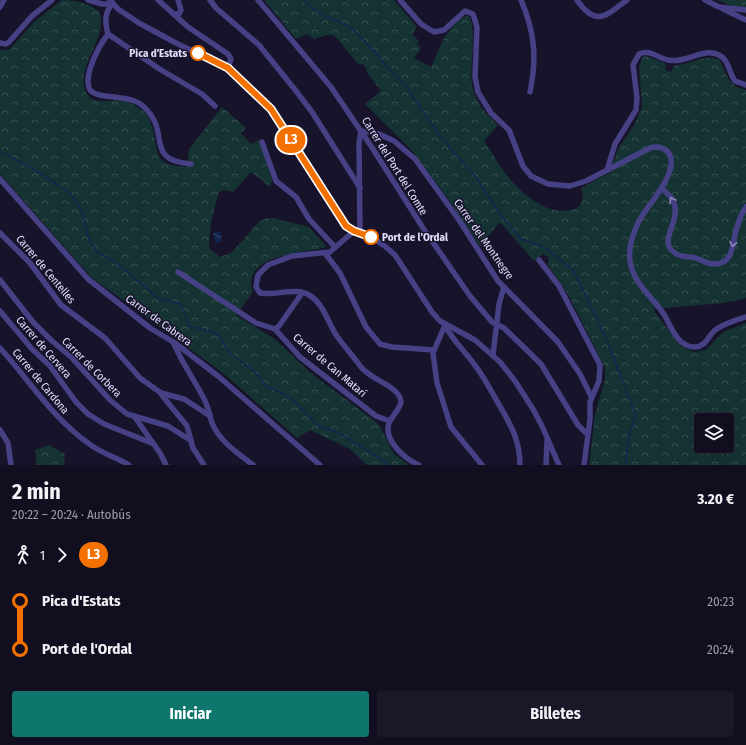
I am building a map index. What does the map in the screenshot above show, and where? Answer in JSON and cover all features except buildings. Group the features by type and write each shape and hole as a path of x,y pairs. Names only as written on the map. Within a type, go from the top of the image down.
{"street":[{"path":"0,7 4,0"},
{"path":"0,43 6,44 32,16 52,0"},
{"path":"88,0 102,4 111,2"},
{"path":"158,0 208,42 228,54 231,59 228,68"},
{"path":"175,14 179,14 181,10 178,0"},
{"path":"210,0 216,8 259,45 304,101 360,188"},
{"name":"Carrer del Port del Comte","path":"258,0 320,72 361,131 423,228 460,282 487,317 497,325 504,328 544,368 578,425 587,434"},
{"path":"400,0 421,24 434,32 444,30 465,11 473,14 477,27 475,77 478,92 491,113 509,130 523,166 531,176 548,184 570,186 586,181 650,148 660,148 667,151 671,160 662,189 641,218 632,240 629,258 634,277 658,305 676,336 688,345 695,347 703,345 716,330 746,317"},
{"path":"521,0 528,17 534,50 534,73 530,92"},
{"path":"577,0 586,11 598,17 607,16 627,0"},
{"path":"705,0 746,20"},
{"path":"111,2 118,10 152,30 228,68 271,109 346,226 354,231 373,238 395,255 432,312 445,325 475,340 493,356 515,380 548,438 559,465"},
{"path":"111,2 105,17 108,34 99,47 92,64 88,83 89,89 97,96 122,97 140,103 153,117 157,124 161,146 166,157 173,161 192,164"},
{"path":"719,8 746,10"},
{"path":"108,34 161,70 202,94 215,106"},
{"path":"607,170 615,144 636,110 637,98 633,65 639,54 648,52 666,60 680,61 703,53 718,54 726,60 735,81 746,85"},
{"path":"360,233 359,143 361,131"},
{"name":"Carrer del Montnegre","path":"361,131 379,134 394,141 415,159 504,287 558,342 580,374 591,396"},
{"path":"262,142 276,181 296,197 309,219 335,248"},
{"name":"Carrer de Cabrera","path":"0,179 88,279 150,328 173,342 230,386 320,465"},
{"path":"662,189 670,196 675,206 675,220 668,237 671,249 679,255 708,263 721,263 730,256 739,220 746,207"},
{"path":"354,231 330,252 303,254 280,259 268,264 256,279 256,287 260,293 302,293 313,298 320,306 337,335 363,369 375,380 394,389 400,395 401,402 390,421 389,435 397,450 418,465"},
{"name":"Carrer de Centelles","path":"0,233 30,263 61,305 97,331 140,378 161,393 184,399 210,416"},
{"path":"325,253 340,273 366,326 380,344 392,347 434,350"},
{"path":"539,260 559,286 600,365 599,381 591,396 584,465"},
{"path":"178,272 256,323 275,329 280,326 302,293"},
{"name":"Carrer de Corbera","path":"0,280 33,322 72,358 110,400 127,414 168,426 190,440"},
{"path":"493,356 499,304 504,287"},
{"name":"Carrer de Cervera","path":"0,311 32,349 50,366 76,402 88,414 104,424 154,444"},
{"path":"445,325 434,350 437,383 448,420 458,437 482,465"},
{"path":"445,325 450,336 489,385 510,423 520,448 520,465"},
{"name":"Carrer de Can Matarí","path":"275,329 300,357 376,416 390,421"},
{"path":"173,342 184,366 207,404 214,427 224,442 253,465"},
{"name":"Carrer de Cardona","path":"0,348 20,370 48,407 68,428 91,446 129,465"},
{"path":"161,393 186,426 196,454 204,465"},
{"path":"134,416 154,444 166,465"},
{"path":"0,430 8,443 11,465"},
{"path":"546,465 548,438"}],"green space":[{"path":"62,0 81,2 99,11 101,21 100,31 85,70 85,90 88,96 97,101 126,101 142,110 151,123 156,147 161,160 173,165 187,167 189,149 222,107 246,128 241,133 251,144 259,140 272,180 270,187 251,172 233,192 224,190 219,192 211,221 209,248 220,257 231,253 260,221 267,218 273,218 309,227 327,247 290,254 265,263 256,270 252,279 253,292 236,315 276,340 312,374 375,421 380,426 394,454 409,465 367,465 350,449 310,430 297,438 223,373 91,277 0,174 0,50 10,49 35,21"},
{"path":"264,0 394,0 417,27 412,34 419,41 417,44 421,48 414,58 431,67 449,30 468,15 471,20 473,37 472,85 476,97 482,107 498,125 484,141 506,175 524,193 542,205 561,211 570,210 580,206 583,197 581,188 609,173 619,147 633,127 642,107 639,66 643,57 647,56 666,64 665,70 671,72 674,66 709,58 720,60 726,75 732,83 746,90 746,298 723,303 653,309 680,346 694,352 706,350 723,332 746,323 746,465 589,465 595,415 605,379 605,368 568,294 547,264 549,260 548,256 543,254 534,261 500,222 480,246 413,152 365,104 381,91 366,71 367,69 363,64 359,65 334,35 327,35 314,39 307,34 296,39"},
{"path":"718,0 746,0 746,7 737,8"},
{"path":"49,445 65,454 64,465 37,465 35,450"}],"water":[{"path":"220,231 222,241 216,243 213,233"}],"waterway":[{"path":"303,0 315,11 342,23 355,31 407,88 439,135 479,181 499,213 521,239 544,247 573,270 606,338 636,416 628,438 626,465"},
{"path":"0,151 45,176 71,194 81,209 90,243 98,252 118,264 158,298 181,304 189,326 213,332 218,335 232,355 252,369 267,387 284,394 294,401 317,425 339,433 390,465"}],"bus line":[{"name":"L3","path":"198,53 228,68 271,109 341,220 350,229 371,237"}],"place":[{"name":"Pica d'Estats","path":"198,53"},
{"name":"Port de l'Ordal","path":"371,237"}]}
